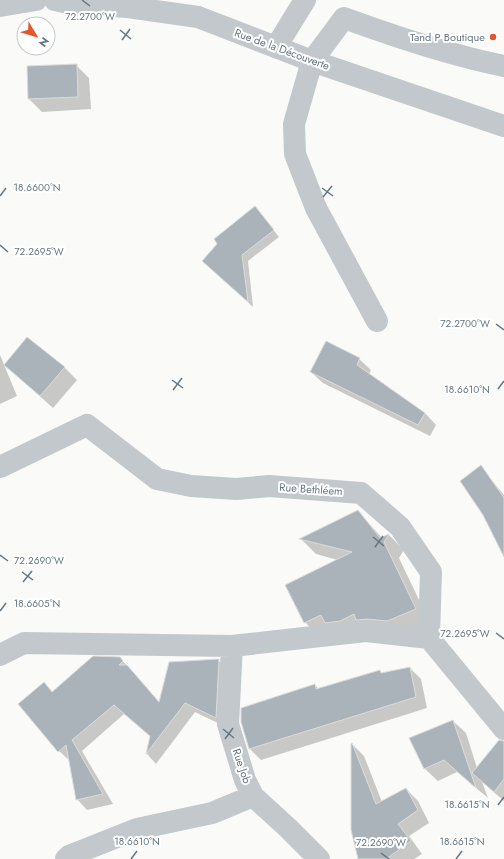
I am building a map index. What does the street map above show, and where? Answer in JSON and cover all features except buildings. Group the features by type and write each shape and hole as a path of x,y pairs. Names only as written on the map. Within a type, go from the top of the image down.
{"street":[{"path":"0,6 36,0"},
{"name":"Rue de la Découverte","path":"55,0 73,4 130,4 198,17 312,61 504,126"},
{"path":"276,47 304,0"},
{"path":"377,321 316,208 294,154 294,124 312,61 344,18 390,35 479,61 504,66"},
{"name":"Rue Bethléem","path":"0,467 87,425 157,479 191,486 236,489 269,486 361,493 400,527 431,572 429,638"},
{"path":"0,655 24,643 232,646 366,632 429,638 504,729"},
{"name":"Rue Job","path":"232,646 228,724 245,780 253,796 288,828 318,859"},
{"path":"66,859 69,856 137,828 212,813 253,796"}],"place":[{"name":"Tand P Boutique","path":"493,37"}]}
